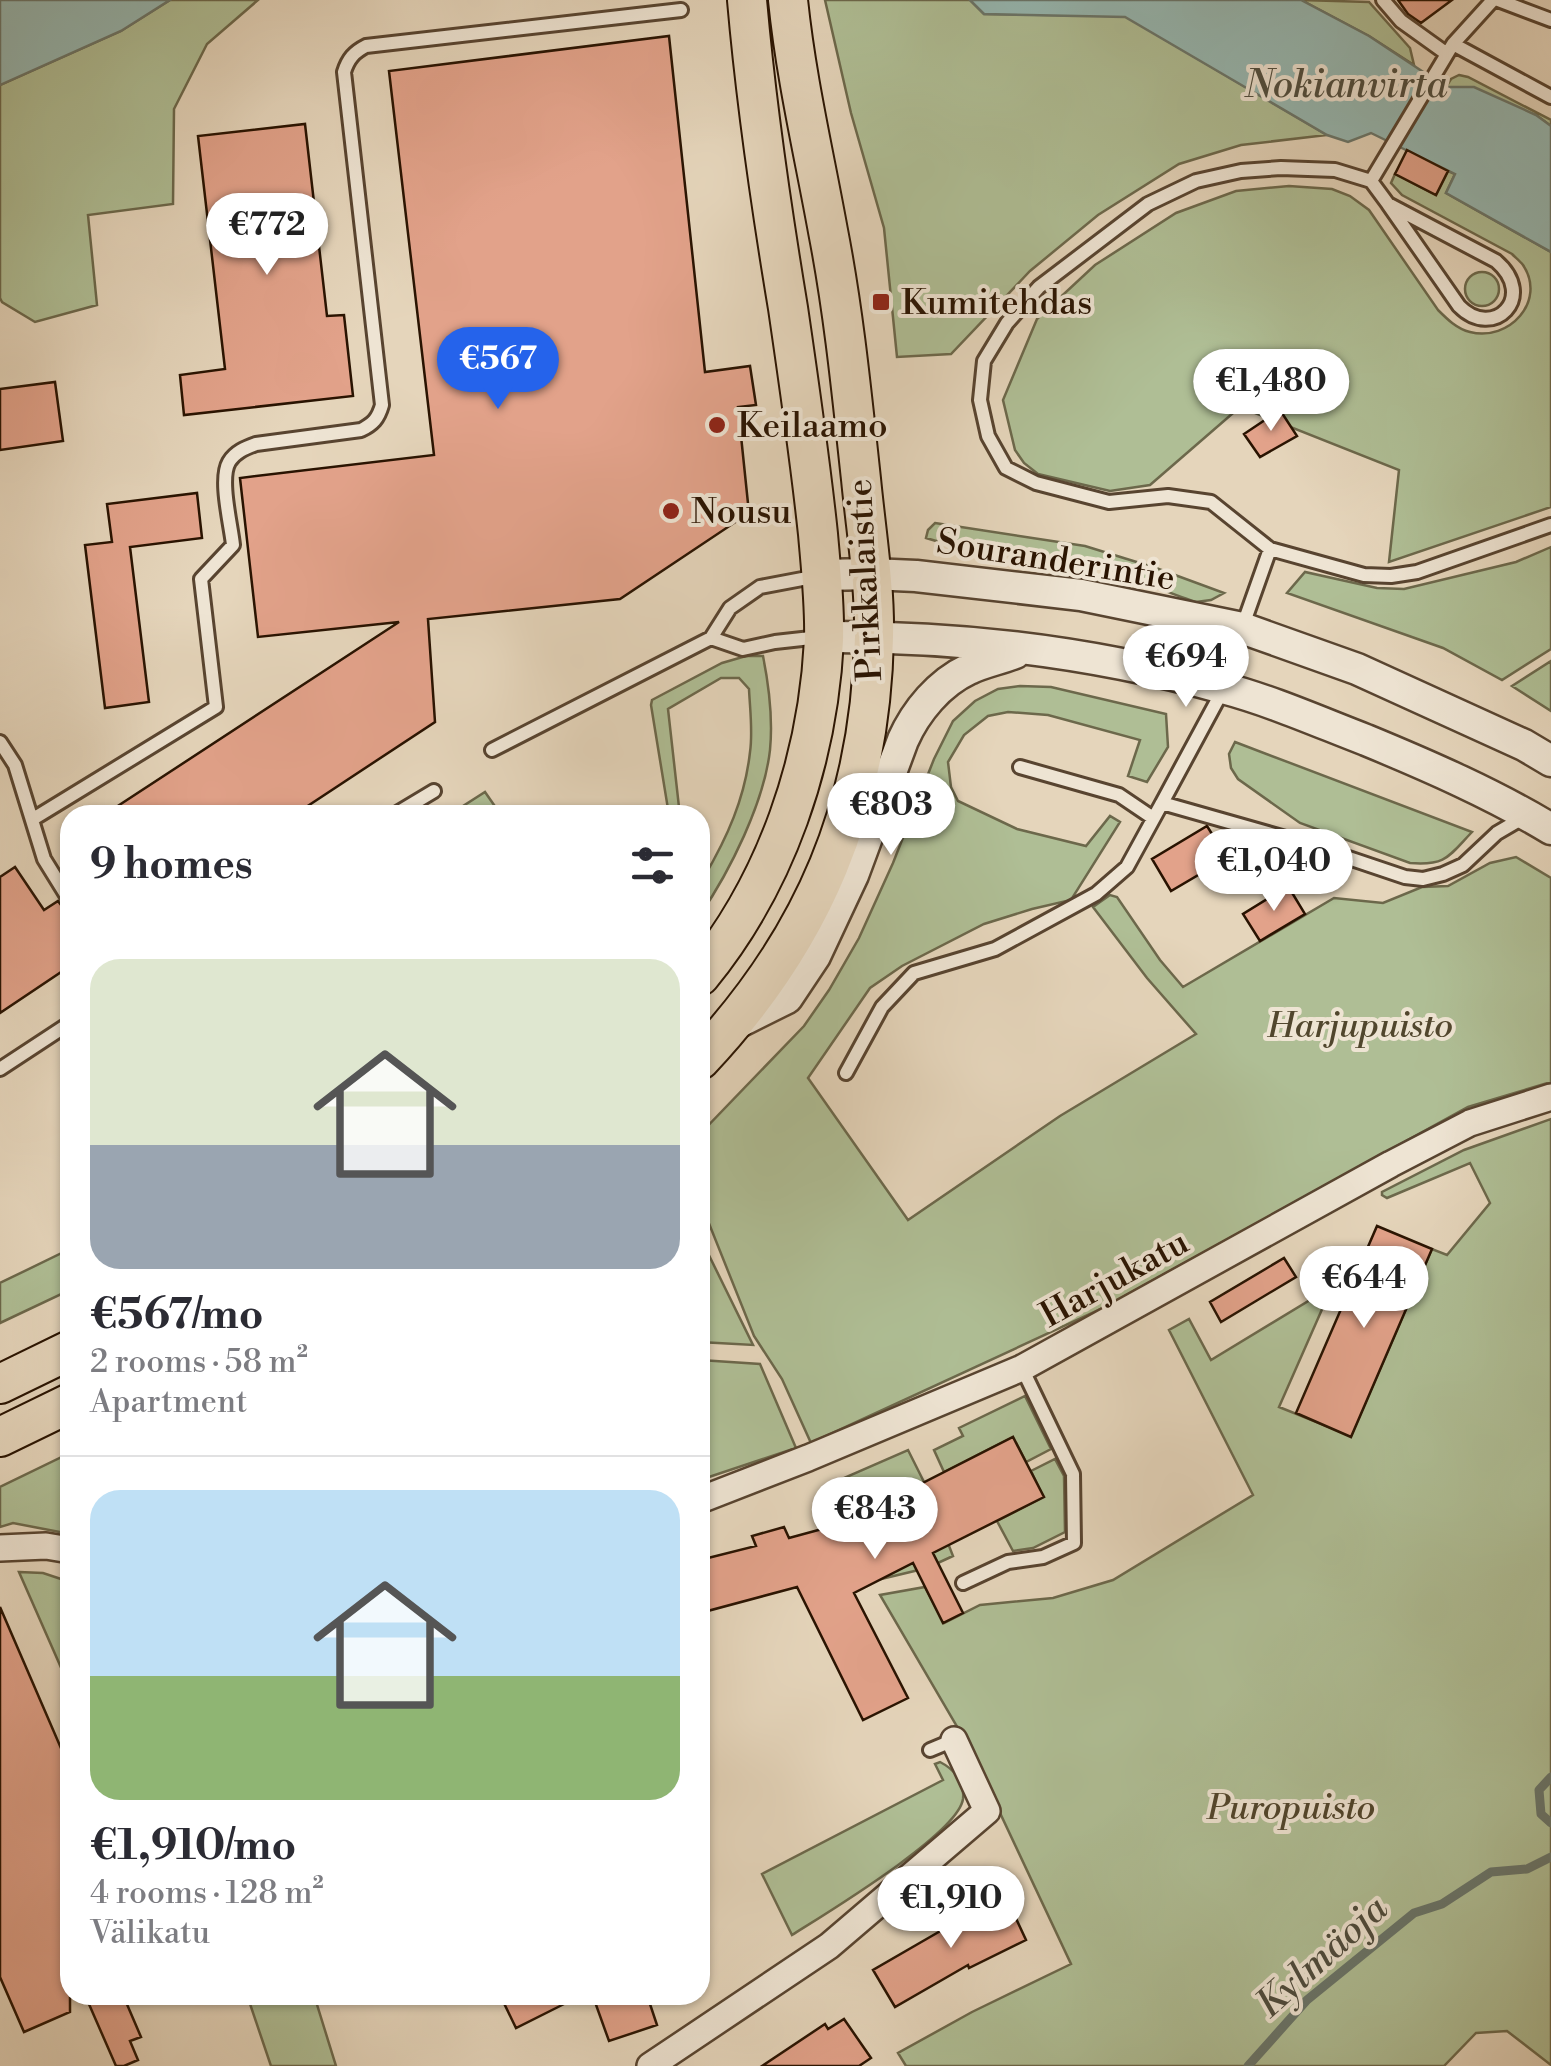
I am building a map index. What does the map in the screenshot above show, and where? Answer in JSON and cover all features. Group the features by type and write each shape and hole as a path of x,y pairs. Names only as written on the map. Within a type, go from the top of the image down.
{"main road":[{"name":"Pirkkalaistie","path":"710,963 763,880 788,820 814,730 824,637 822,576 804,409 761,127 747,0"},
{"name":"Pirkkalaistie","path":"710,1049 783,956 818,895 862,763 870,694 874,636 871,574 840,301 802,108 788,0"},
{"path":"0,1384 60,1355"},
{"path":"0,1437 60,1408"}],"street":[{"name":"Souranderintie","path":"822,576 916,576 1081,595 1242,628 1357,669 1524,744 1551,760"},
{"path":"824,637 874,636 1028,648 1224,688 1424,764 1540,822"},
{"path":"733,1024 787,998 815,956 853,874 912,720 953,678 1028,648"},
{"name":"Harjukatu","path":"710,1496 1022,1368 1470,1123 1551,1097"},
{"path":"0,1548 60,1548"},
{"path":"650,2066 829,1946 987,1812 942,1745"}],"lane":[{"path":"1383,0 1401,21 1551,97"},
{"path":"1372,181 1450,49 1496,0 1551,20"},
{"path":"33,818 216,707 201,579 233,545 225,478 228,462 240,450 256,444 360,430 373,424 379,414 382,405 344,72 347,62 366,46 682,10"},
{"path":"1388,204 1496,260 1508,271 1513,283 1508,309 1498,317 1484,320 1468,316 1458,306 1372,181 1334,170 1281,168 1241,171 1196,181 1148,204 1080,253 1038,288 1007,323 984,361 980,400 988,436 1006,468 1036,483 1110,502 1168,496 1211,502 1270,549 1364,575 1417,572 1551,525"},
{"path":"846,1073 882,1007 914,973 995,949 1096,894 1127,867 1224,688 1270,549"},
{"path":"492,750 711,638 730,608 760,587 822,576"},
{"path":"711,638 743,650 824,637"},
{"path":"0,742 15,764 44,859 60,884"},
{"path":"1020,766 1119,794 1153,818"},
{"path":"410,805 434,790"},
{"path":"1162,803 1405,876 1423,878 1462,866 1497,833 1540,822"},
{"path":"0,1069 60,1029"},
{"path":"963,1583 1008,1562 1043,1557 1074,1543 1074,1474 1022,1368"}],"green space":[{"path":"170,0 258,0 207,44 174,109 173,204 88,215 97,305 35,322 0,298 0,85 121,31"},
{"path":"825,0 970,0 984,14 1125,16 1327,135 1241,145 1179,164 1098,215 1030,271 951,354 897,357 884,228 851,113"},
{"path":"1301,0 1369,2 1410,48 1414,65 1369,36"},
{"path":"1459,75 1551,120 1551,126 1536,115 1446,87"},
{"path":"1448,171 1455,174 1446,193 1551,252 1551,507 1389,562 1399,470 1240,407 1150,485 1110,491 1038,474 1015,450 1003,400 1037,319 1095,265 1176,213 1236,191 1289,186 1332,189 1350,196 1369,210 1438,310 1452,323 1465,331 1484,333 1510,325 1527,305 1530,292 1522,264 1512,254 1402,195 1391,183 1395,174 1436,195"},
{"path":"1482,272 1494,277 1499,289 1494,301 1482,306 1470,301 1465,289 1470,277"},
{"path":"935,523 1085,546 1224,593 1196,602 1079,561 963,547 926,538"},
{"path":"1551,547 1551,649 1502,680 1443,648 1287,593 1305,572 1377,588 1404,589 1516,562"},
{"path":"763,656 770,703 770,750 761,792 744,836 710,899 710,865 727,832 748,769 749,689 739,678 721,678 668,709 679,805 667,805 651,705 652,700 722,663"},
{"path":"1551,661 1551,711 1512,686"},
{"name":"Harjupuisto","path":"1051,687 1166,714 1168,747 1147,782 1128,776 1140,740 1048,715 1008,712 988,716 964,735 948,762 951,787 958,801 1017,829 1086,846 1110,816 1120,822 1071,900 984,924 902,966 870,988 808,1078 908,1220 1060,1116 1196,1034 1093,907 1110,895 1117,897 1183,987 1334,898 1383,903 1422,887 1448,886 1490,863 1516,857 1551,878 1551,1082 1468,1107 1103,1308 811,1443 782,1379 754,1336 710,1226 710,1124 804,1026 829,990 859,938 953,721 975,701 998,689"},
{"path":"1235,742 1472,832 1446,858 1432,863 1410,863 1300,823 1238,779 1229,754"},
{"path":"485,792 494,805 465,805"},
{"name":"Puropuisto","path":"1551,1119 1551,2065 1507,2031 1476,2033 1444,2066 906,2066 898,2053 1071,1964 969,1747 880,1595 925,1587 944,1623 980,1605 1053,1598 1113,1580 1253,1495 1169,1330 1189,1319 1211,1360 1320,1294 1327,1298 1279,1407 1351,1436 1432,1249 1447,1255 1490,1203 1470,1163 1387,1198 1382,1192 1464,1150"},
{"path":"60,1254 60,1295 0,1323 0,1283"},
{"path":"710,1257 753,1345 710,1343"},
{"path":"710,1361 760,1364 796,1448 710,1477"},
{"path":"1025,1396 1051,1449 1026,1462 1013,1437 944,1472 934,1450 963,1436 959,1428"},
{"path":"908,1450 953,1556 927,1568 877,1580 836,1494 837,1481"},
{"path":"60,1458 60,1532 13,1523 0,1527 0,1487"},
{"path":"1055,1459 1064,1476 1065,1532 1033,1548 1013,1551 997,1521 1043,1497 1031,1471"},
{"path":"19,1572 60,1579 60,1665"},
{"path":"940,1762 954,1772 962,1787 963,1799 956,1814 888,1872 792,1935 762,1874 943,1780 935,1764"},
{"path":"250,2005 317,2005 336,2066 271,2066"}],"water":[{"path":"0,0 170,0 121,31 0,85"},
{"name":"Nokianvirta","path":"970,0 1301,0 1369,36 1446,87 1474,87 1536,115 1551,126 1551,252 1446,193 1455,174 1371,133 1348,142 1327,135 1125,17 984,14"}],"building":[{"path":"1398,0 1452,0 1421,23"},
{"path":"669,36 705,372 750,366 756,405 738,407 749,513 620,599 428,619 435,722 309,805 119,805 399,622 258,637 240,478 434,455 389,71"},
{"path":"305,124 327,316 344,315 353,396 184,415 180,375 225,369 198,136"},
{"path":"1407,150 1448,171 1436,195 1395,174"},
{"path":"55,382 63,441 0,450 0,389"},
{"path":"1280,410 1297,436 1260,457 1244,434"},
{"path":"197,493 202,538 130,547 149,702 105,708 85,545 112,542 107,504"},
{"path":"1207,826 1227,858 1171,891 1152,859"},
{"path":"15,867 44,910 58,901 60,904 60,973 0,1013 0,877"},
{"path":"1288,886 1305,914 1260,941 1243,914"},
{"path":"1377,1226 1432,1249 1351,1437 1296,1413"},
{"path":"1284,1258 1296,1277 1221,1322 1210,1302"},
{"path":"1013,1437 1044,1497 933,1553 963,1613 943,1623 913,1563 854,1593 908,1698 863,1720 797,1587 710,1610 710,1558 756,1546 752,1536 784,1527 789,1538 844,1523"},
{"path":"0,1607 60,1746 60,2005 70,2005 70,2012 24,2032 0,1977"},
{"path":"1005,1895 1026,1940 969,1968 968,1965 895,2007 873,1970 949,1926 948,1923"},
{"path":"89,2005 127,2005 141,2037 130,2041 138,2060 116,2066"},
{"path":"505,2005 562,2005 516,2028"},
{"path":"596,2005 650,2005 657,2025 609,2041"},
{"path":"844,2019 871,2058 859,2066 762,2066 825,2024 828,2029"}],"waterway":[{"name":"Kylmäoja","path":"1551,1777 1539,1790 1541,1814 1551,1823"},
{"name":"Kylmäoja","path":"1248,2066 1307,2000 1414,1913 1442,1904 1491,1872 1527,1869 1551,1857"}],"place":[{"name":"Kumitehdas","path":"881,302"},
{"name":"Keilaamo","path":"717,425"},
{"name":"Nousu","path":"671,511"}]}
